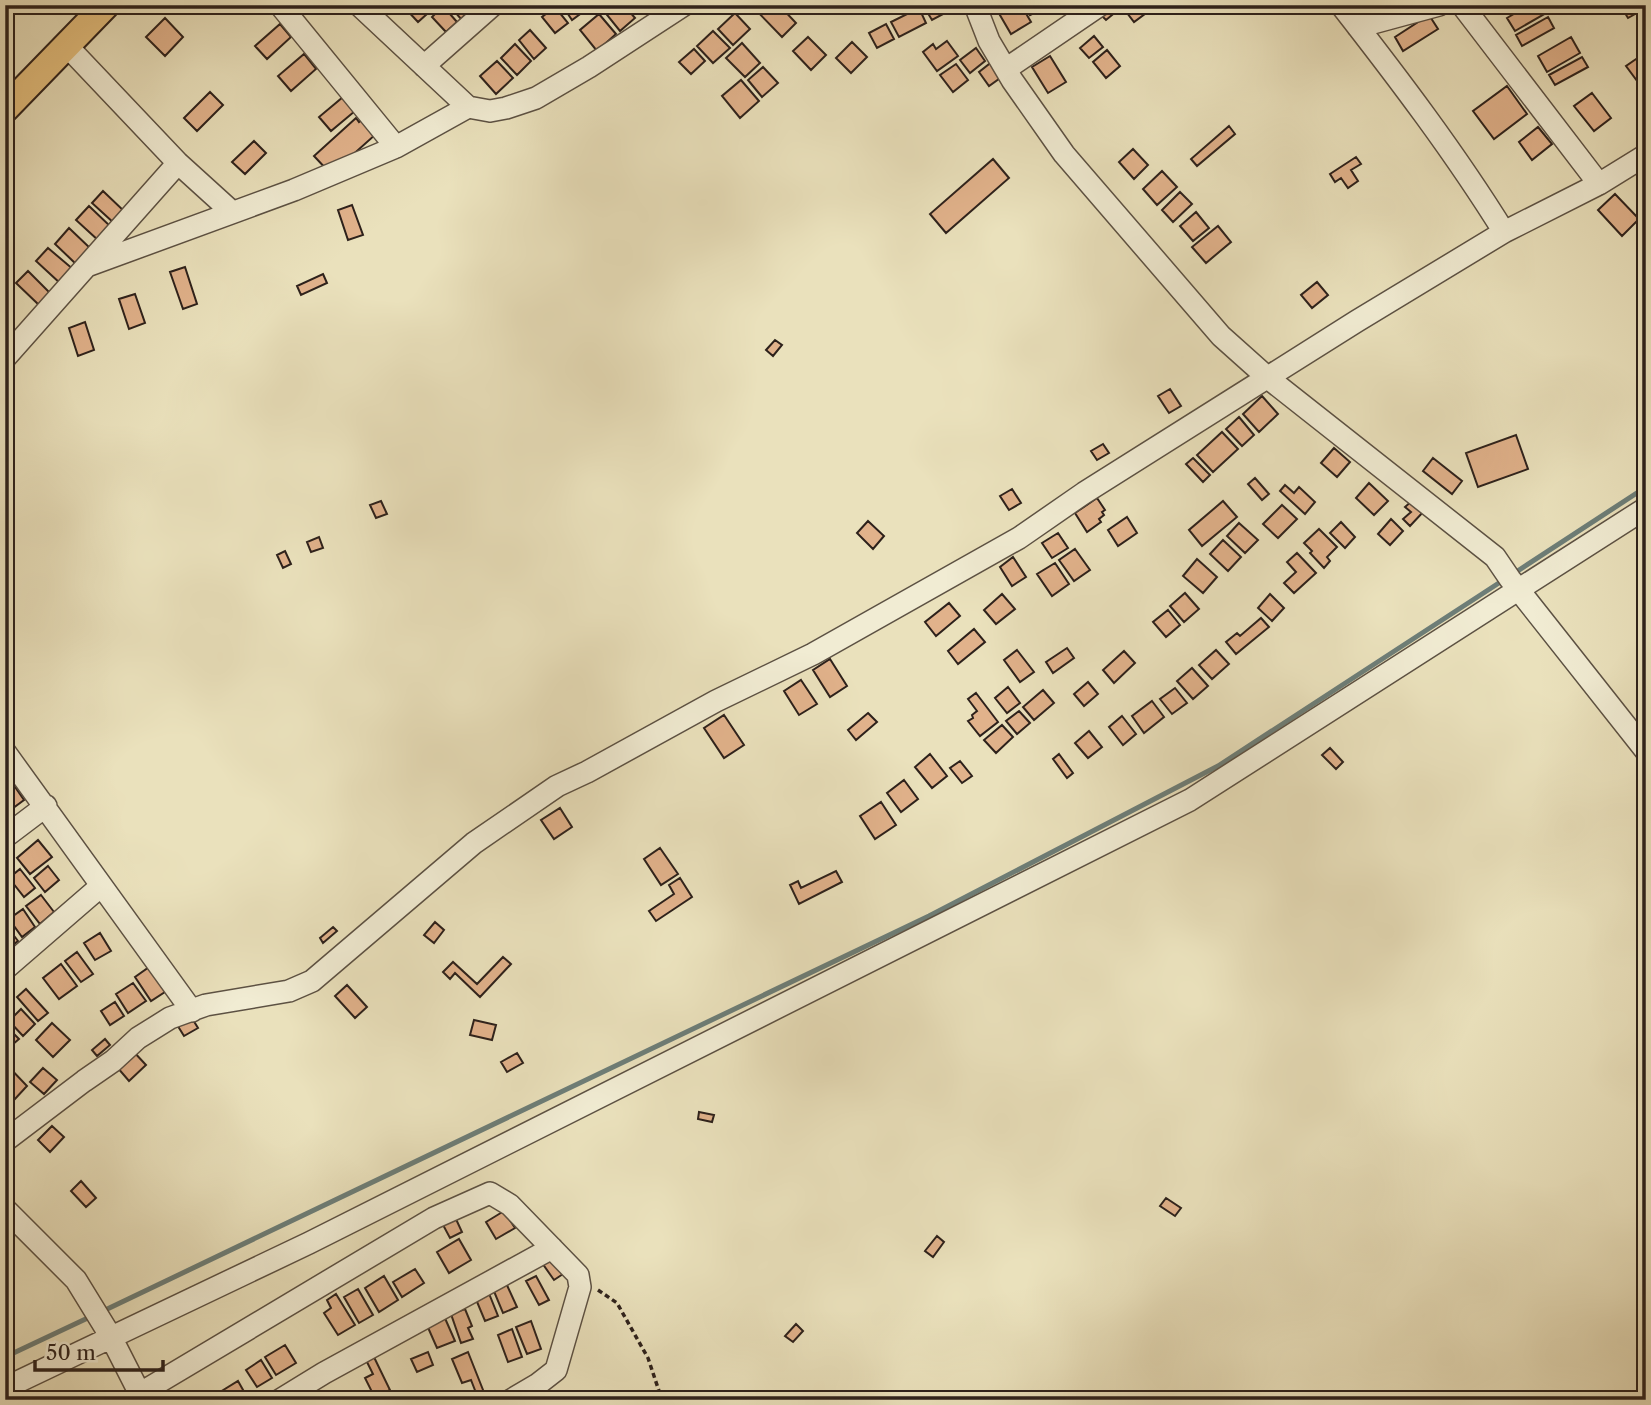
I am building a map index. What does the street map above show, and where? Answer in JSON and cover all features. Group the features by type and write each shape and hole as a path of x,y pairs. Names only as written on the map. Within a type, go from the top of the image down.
{"main road":[{"path":"10,95 67,46 106,5"}],"street":[{"path":"280,5 396,147"},
{"path":"424,66 493,5"},
{"path":"365,7 468,107 490,111 536,98 684,5"},
{"path":"975,5 989,41 1012,80 1073,164 1222,335 1268,379 1495,557 1646,751"},
{"path":"1006,69 1100,5"},
{"path":"1340,5 1440,137 1504,232"},
{"path":"1358,27 1439,5"},
{"path":"1462,5 1599,184"},
{"path":"67,46 178,163 232,212"},
{"path":"87,266 294,190 396,147 468,107"},
{"path":"5,1141 113,1061 138,1038 170,1018 206,1005 289,991 312,981 474,843 557,786 716,701 813,654 1009,544 1084,493 1357,321 1504,232 1599,184 1646,155"},
{"path":"5,358 178,163"},
{"path":"5,1388 107,1330 334,1230 1190,800 1514,584 1646,508"},
{"path":"5,752 192,1010"},
{"path":"5,837 46,806"},
{"path":"5,969 101,886"},
{"path":"5,1209 76,1280 107,1330 141,1397 434,1218 490,1193 509,1205 578,1275 580,1287 556,1370 511,1400"},
{"path":"280,1400 324,1373 552,1248"}],"path":[{"path":"580,1287 599,1290 617,1303 648,1358 662,1400"}],"building":[{"path":"405,5 437,5 418,22"},
{"path":"449,5 472,5 473,7 461,19"},
{"path":"562,5 584,5 587,9 572,20"},
{"path":"609,5 624,5 635,18 620,31 603,10"},
{"path":"751,5 779,5 796,23 782,37"},
{"path":"923,5 960,5 932,20"},
{"path":"1004,5 1021,5 1031,22 1011,34 997,10"},
{"path":"1026,5 1050,5 1030,15"},
{"path":"1105,5 1111,5 1117,11 1106,20 1098,12"},
{"path":"1121,5 1151,5 1153,8 1134,22"},
{"path":"1529,5 1542,5 1546,13 1515,31 1507,18"},
{"path":"1620,5 1646,5 1646,8 1628,18"},
{"path":"443,6 457,22 446,32 432,17"},
{"path":"555,7 568,23 555,33 542,17"},
{"path":"919,8 926,23 899,37 891,22"},
{"path":"735,13 750,29 733,45 718,29"},
{"path":"599,14 616,34 597,51 580,30"},
{"path":"1646,14 1646,30 1645,30 1638,18"},
{"path":"1429,15 1438,29 1403,51 1395,37"},
{"path":"1548,17 1554,28 1522,46 1516,35"},
{"path":"165,18 183,37 165,56 146,37"},
{"path":"280,24 291,37 267,59 255,46"},
{"path":"886,24 894,39 877,48 869,33"},
{"path":"530,30 546,48 534,59 519,40"},
{"path":"713,31 730,48 713,63 697,46"},
{"path":"1094,36 1103,47 1089,58 1080,48"},
{"path":"808,37 826,55 811,70 793,51"},
{"path":"1571,37 1580,53 1547,72 1538,56"},
{"path":"947,41 958,56 937,71 923,52 933,44 936,49"},
{"path":"852,42 867,57 851,73 836,58"},
{"path":"742,43 760,63 745,77 726,58"},
{"path":"515,44 531,61 517,75 501,58"},
{"path":"976,48 985,61 970,73 960,60"},
{"path":"694,49 705,61 691,74 679,62"},
{"path":"1107,50 1120,66 1106,78 1093,62"},
{"path":"304,54 316,69 291,91 278,76"},
{"path":"1050,56 1066,82 1048,93 1032,67"},
{"path":"1582,57 1588,67 1555,85 1549,75"},
{"path":"1639,57 1646,66 1646,93 1626,66"},
{"path":"497,61 513,78 496,94 480,76"},
{"path":"993,61 1003,76 989,86 979,72"},
{"path":"956,64 968,80 953,92 940,75"},
{"path":"763,67 778,83 762,97 748,80"},
{"path":"741,80 759,101 740,118 722,96"},
{"path":"1507,86 1527,114 1494,139 1473,111"},
{"path":"210,92 223,105 197,131 184,118"},
{"path":"349,92 361,106 331,131 319,117"},
{"path":"1592,93 1611,118 1594,131 1574,106"},
{"path":"356,118 359,122 363,119 376,134 338,168 329,172 314,156"},
{"path":"1229,126 1235,134 1197,166 1191,159"},
{"path":"1538,127 1552,144 1532,160 1519,142"},
{"path":"254,141 266,153 245,174 232,162"},
{"path":"1133,149 1148,165 1134,179 1119,162"},
{"path":"1356,157 1361,164 1351,170 1358,181 1348,188 1341,178 1335,182 1330,174"},
{"path":"993,159 1009,178 946,233 930,214"},
{"path":"1162,171 1177,187 1157,205 1143,189"},
{"path":"103,191 125,212 115,224 92,203"},
{"path":"1180,192 1192,204 1173,222 1162,210"},
{"path":"1615,194 1639,219 1622,236 1598,210"},
{"path":"352,205 363,235 348,240 338,210"},
{"path":"89,206 111,227 99,241 76,220"},
{"path":"1196,212 1209,228 1193,241 1180,226"},
{"path":"1218,226 1231,242 1206,263 1192,247"},
{"path":"69,228 91,249 76,264 55,244"},
{"path":"48,248 74,270 61,284 36,261"},
{"path":"185,267 197,304 183,309 170,272"},
{"path":"28,271 50,293 39,305 16,283"},
{"path":"323,274 327,283 301,295 297,286"},
{"path":"1317,282 1328,295 1312,308 1301,295"},
{"path":"135,294 145,323 129,329 119,299"},
{"path":"85,322 94,350 78,356 69,328"},
{"path":"5,326 13,333 5,340"},
{"path":"775,340 782,345 773,356 766,350"},
{"path":"1170,389 1181,406 1169,413 1158,396"},
{"path":"1262,396 1278,414 1259,432 1243,414"},
{"path":"1239,417 1254,435 1242,446 1226,429"},
{"path":"1222,432 1238,449 1213,472 1197,455"},
{"path":"1516,435 1528,469 1478,487 1466,453"},
{"path":"1103,444 1109,453 1097,460 1091,451"},
{"path":"1334,448 1350,462 1337,477 1321,463"},
{"path":"1193,458 1210,475 1203,482 1186,464"},
{"path":"1433,458 1462,481 1452,494 1423,471"},
{"path":"1255,478 1269,494 1262,500 1248,484"},
{"path":"1369,483 1388,501 1374,515 1356,498"},
{"path":"1285,485 1294,493 1299,487 1315,502 1305,514 1280,491"},
{"path":"1012,489 1021,503 1009,510 1000,496"},
{"path":"1097,498 1105,510 1102,512 1104,515 1099,519 1101,522 1087,532 1075,513"},
{"path":"1413,500 1424,511 1410,526 1403,519 1411,512 1405,507"},
{"path":"381,501 387,514 376,518 370,505"},
{"path":"1223,501 1237,517 1202,546 1189,530"},
{"path":"1282,505 1297,519 1278,538 1263,524"},
{"path":"1127,517 1137,533 1118,546 1108,530"},
{"path":"1391,519 1403,531 1390,545 1378,534"},
{"path":"868,521 884,536 873,549 857,533"},
{"path":"1341,522 1355,537 1345,548 1330,533"},
{"path":"1239,523 1258,540 1245,553 1227,536"},
{"path":"1319,529 1337,547 1327,557 1330,561 1324,568 1304,543"},
{"path":"1058,533 1068,548 1052,558 1042,543"},
{"path":"319,537 323,548 311,552 307,542"},
{"path":"1223,540 1241,557 1228,571 1210,554"},
{"path":"1075,549 1090,570 1074,581 1059,560"},
{"path":"285,551 291,564 283,568 277,555"},
{"path":"1297,553 1316,573 1294,593 1284,583 1296,572 1287,562"},
{"path":"1013,557 1026,577 1012,586 1000,567"},
{"path":"1197,559 1217,577 1203,593 1183,576"},
{"path":"1055,563 1069,584 1052,596 1037,574"},
{"path":"1185,593 1199,609 1184,622 1170,606"},
{"path":"1002,594 1015,609 996,624 984,610"},
{"path":"1270,594 1284,608 1272,621 1258,608"},
{"path":"949,603 960,616 936,636 925,622"},
{"path":"1168,610 1180,625 1166,637 1153,622"},
{"path":"1261,618 1269,627 1236,654 1226,642 1237,633 1240,636"},
{"path":"974,629 985,642 958,664 948,651"},
{"path":"1067,648 1074,658 1053,673 1046,662"},
{"path":"1017,650 1034,672 1020,682 1004,660"},
{"path":"1216,650 1229,664 1212,679 1199,665"},
{"path":"1124,651 1135,663 1114,683 1103,670"},
{"path":"830,659 847,686 830,697 813,670"},
{"path":"1192,668 1208,686 1193,699 1177,681"},
{"path":"801,680 817,704 799,715 784,691"},
{"path":"1088,682 1098,694 1084,706 1074,694"},
{"path":"1008,687 1020,703 1007,713 995,698"},
{"path":"1175,688 1187,703 1172,714 1160,699"},
{"path":"1043,690 1054,703 1034,720 1023,707"},
{"path":"976,693 998,722 980,736 968,721 977,711 968,699"},
{"path":"1152,701 1164,717 1144,733 1132,716"},
{"path":"1019,711 1030,723 1017,734 1006,721"},
{"path":"868,713 877,722 856,740 848,730"},
{"path":"724,715 744,745 724,758 704,728"},
{"path":"1122,716 1136,734 1123,745 1109,727"},
{"path":"1002,725 1013,737 996,753 984,740"},
{"path":"1089,731 1102,747 1088,758 1075,743"},
{"path":"1330,748 1343,762 1336,769 1322,755"},
{"path":"930,754 947,776 932,788 915,767"},
{"path":"1059,754 1073,773 1067,778 1053,759"},
{"path":"960,761 972,776 962,783 950,768"},
{"path":"904,780 918,799 901,812 887,793"},
{"path":"13,784 24,800 5,814 5,790"},
{"path":"881,802 896,825 875,839 860,816"},
{"path":"560,808 572,827 554,839 541,820"},
{"path":"38,840 52,857 30,874 17,858"},
{"path":"660,848 678,874 661,885 644,859"},
{"path":"48,866 59,880 45,892 34,878"},
{"path":"20,869 35,888 24,897 9,878"},
{"path":"836,871 842,882 799,904 790,885 798,881 801,888"},
{"path":"680,878 692,897 656,921 649,911 674,894 669,885"},
{"path":"41,895 54,912 40,924 26,906"},
{"path":"23,909 35,927 22,937 9,919"},
{"path":"435,922 444,930 434,943 424,935"},
{"path":"5,924 18,941 5,951"},
{"path":"333,927 337,931 323,943 320,938"},
{"path":"100,933 111,951 95,960 84,943"},
{"path":"77,952 93,974 81,982 65,961"},
{"path":"503,957 511,964 480,997 455,973 450,979 443,972 453,962 477,984"},
{"path":"61,964 77,986 59,999 43,978"},
{"path":"152,965 168,990 151,1001 135,977"},
{"path":"133,983 146,1001 128,1013 116,994"},
{"path":"347,985 367,1007 355,1018 335,996"},
{"path":"26,989 48,1013 38,1021 17,997"},
{"path":"115,1002 124,1016 110,1025 101,1011"},
{"path":"21,1009 35,1024 23,1036 9,1021"},
{"path":"190,1015 198,1028 184,1036 176,1023"},
{"path":"474,1020 496,1025 492,1040 470,1035"},
{"path":"52,1023 70,1040 53,1057 36,1040"},
{"path":"5,1025 19,1039 5,1051"},
{"path":"105,1039 110,1045 97,1056 92,1050"},
{"path":"133,1051 146,1065 129,1081 117,1067"},
{"path":"517,1053 523,1063 507,1072 501,1062"},
{"path":"6,1064 27,1086 14,1100 5,1091"},
{"path":"43,1068 57,1080 44,1094 30,1082"},
{"path":"699,1112 714,1115 712,1122 698,1119"},
{"path":"52,1126 64,1137 50,1152 38,1140"},
{"path":"81,1181 96,1198 86,1207 71,1191"},
{"path":"1166,1198 1181,1208 1175,1216 1160,1206"},
{"path":"504,1211 515,1228 496,1239 486,1222"},
{"path":"455,1217 462,1232 450,1238 442,1223"},
{"path":"937,1236 944,1242 933,1257 925,1251"},
{"path":"459,1239 471,1260 449,1273 437,1252"},
{"path":"552,1252 566,1272 554,1280 540,1260"},
{"path":"415,1269 424,1283 402,1297 393,1282"},
{"path":"384,1276 398,1300 379,1312 365,1288"},
{"path":"536,1276 549,1300 539,1305 526,1281"},
{"path":"506,1283 517,1307 503,1313 493,1289"},
{"path":"358,1289 373,1315 359,1323 344,1297"},
{"path":"488,1291 498,1316 485,1321 475,1297"},
{"path":"336,1294 355,1325 338,1335 324,1313 331,1308 327,1300"},
{"path":"465,1309 472,1326 468,1328 473,1339 461,1343 451,1314"},
{"path":"444,1316 455,1341 437,1348 426,1323"},
{"path":"531,1321 541,1349 527,1354 516,1327"},
{"path":"796,1324 803,1331 793,1342 785,1336"},
{"path":"512,1329 522,1357 508,1362 498,1335"},
{"path":"285,1345 296,1363 276,1375 265,1357"},
{"path":"428,1352 433,1365 417,1372 411,1359"},
{"path":"468,1352 485,1395 478,1398 471,1380 462,1383 452,1359"},
{"path":"372,1353 390,1390 375,1398 365,1378 373,1374 364,1356"},
{"path":"261,1360 272,1378 257,1387 246,1370"},
{"path":"238,1381 247,1397 242,1400 225,1400 220,1392"}],"waterway":[{"path":"1513,574 1646,487"},
{"path":"101,1312 929,916 1218,766 1505,579"},
{"path":"5,1357 92,1316"}]}
